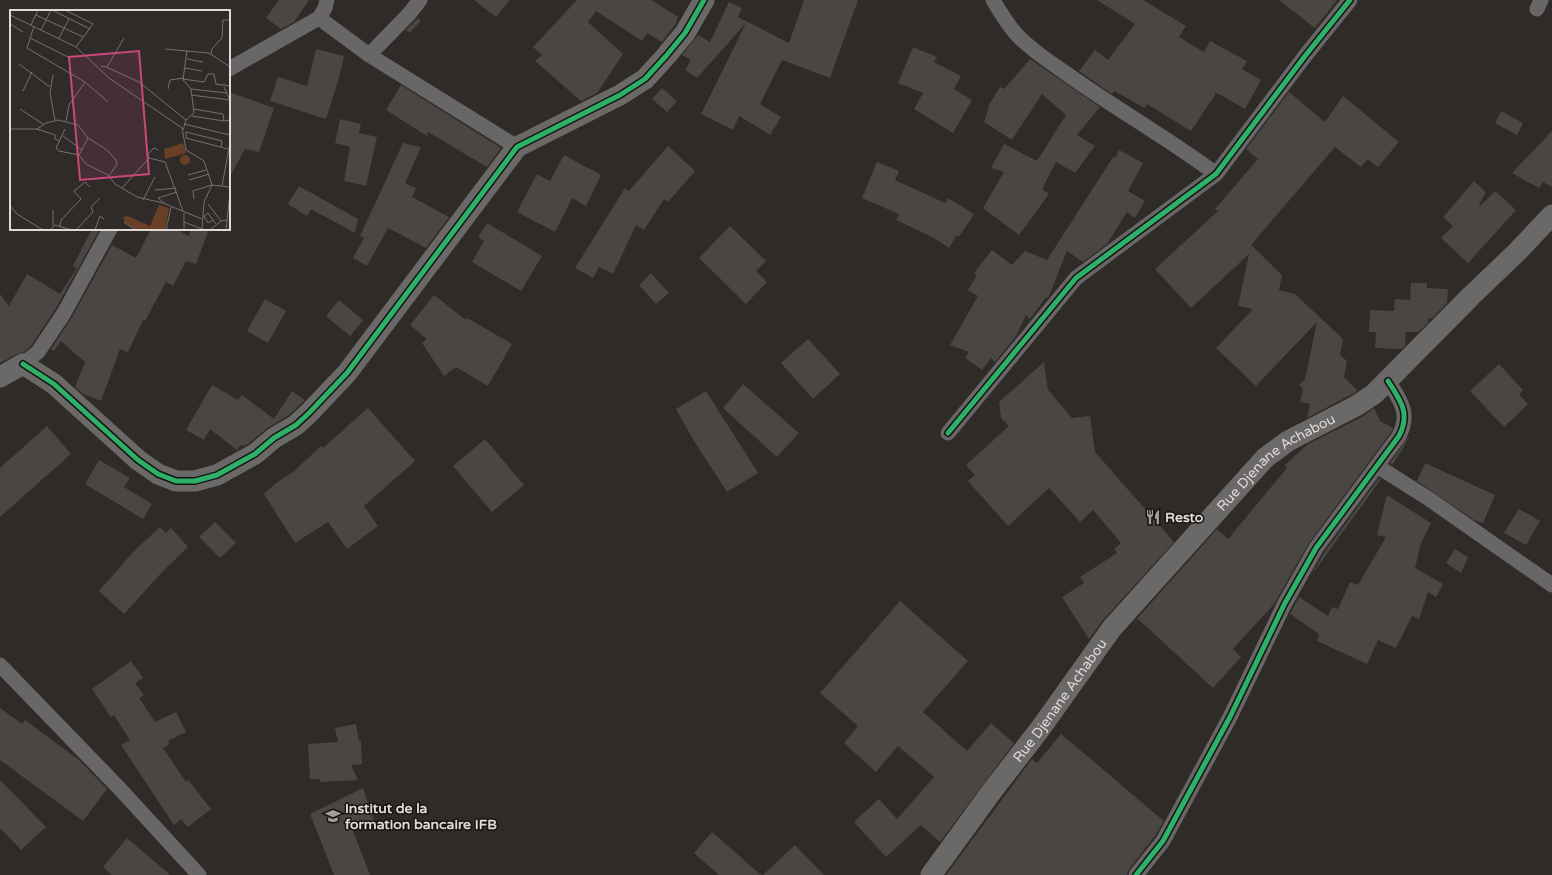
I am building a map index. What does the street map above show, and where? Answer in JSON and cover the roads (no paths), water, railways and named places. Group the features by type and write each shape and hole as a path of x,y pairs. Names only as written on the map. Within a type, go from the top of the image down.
{"street":[{"path":"230,68 319,18 325,8 327,0"},
{"path":"369,55 409,14 420,0"},
{"path":"23,364 54,384 138,460 158,474 176,481 195,481 217,475 255,454 274,438 296,424 309,413 347,373 517,147 620,95 645,79 685,33 704,0"},
{"path":"993,0 1004,19 1017,36 1037,53 1098,96 1194,158 1216,174"},
{"path":"948,433 1076,278 1216,174 1305,56 1350,0"},
{"path":"319,18 369,55 517,147"},
{"name":"Rue Djenane Achabou","path":"931,875 992,791 1040,729 1112,628 1265,458 1288,441 1356,406 1374,394 1517,252 1552,215"},
{"path":"0,377 23,364 38,352 64,313 109,230"},
{"path":"1136,875 1163,841 1230,717 1285,603 1316,548 1399,436 1405,419 1403,406 1388,381"},
{"path":"1377,466 1429,499 1552,585"},
{"path":"0,666 120,789 199,875"}],"place":[{"name":"Resto","path":"1153,517"},
{"name":"Institut de la formation bancaire IFB","path":"333,816"}]}
